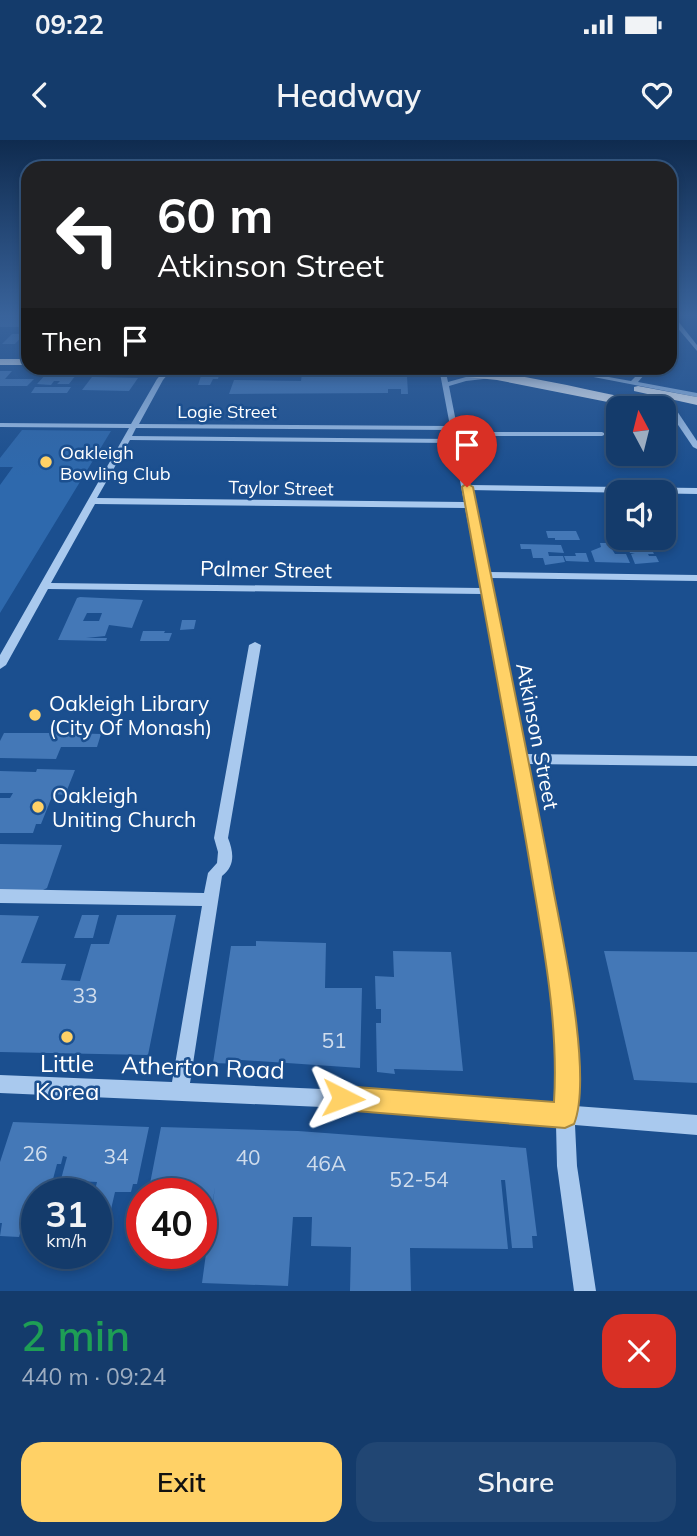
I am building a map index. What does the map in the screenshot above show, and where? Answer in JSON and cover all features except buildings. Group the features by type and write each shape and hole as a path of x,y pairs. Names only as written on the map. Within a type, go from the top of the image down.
{"highway":[{"path":"490,375 606,398"},
{"path":"573,375 697,401"},
{"path":"676,411 697,415"}],"street":[{"path":"159,375 160,379"},
{"path":"0,665 164,375"},
{"name":"Atkinson Street","path":"444,375 520,758 560,982 568,1069 565,1115 567,1166 585,1291"},
{"path":"582,375 697,395"},
{"path":"633,383 640,375"},
{"path":"445,385 466,379 498,377"},
{"path":"676,420 697,447"},
{"name":"Logie Street","path":"0,425 455,434"},
{"path":"455,434 602,434"},
{"name":"Logie Street","path":"128,438 455,434"},
{"path":"467,487 697,491"},
{"name":"Taylor Street","path":"92,501 471,505"},
{"path":"484,575 697,578"},
{"name":"Palmer Street","path":"45,586 487,591"},
{"path":"180,1090 215,873 224,866 226,851 221,838 255,645"},
{"path":"520,758 697,761"},
{"path":"0,896 211,900"},
{"name":"Atherton Road","path":"0,1084 367,1100 697,1125"}],"shaded area":[{"path":"22,430 111,431 0,613 0,485 13,467 0,467 0,458"}],"place":[{"name":"Oakleigh Bowling Club","path":"46,462"},
{"name":"Oakleigh Library (City Of Monash)","path":"35,715"},
{"name":"Oakleigh Uniting Church","path":"38,807"},
{"name":"Little Korea","path":"67,1037"}],"route":[{"path":"343,1098 565,1115 568,1069 560,982 467,487"}]}
